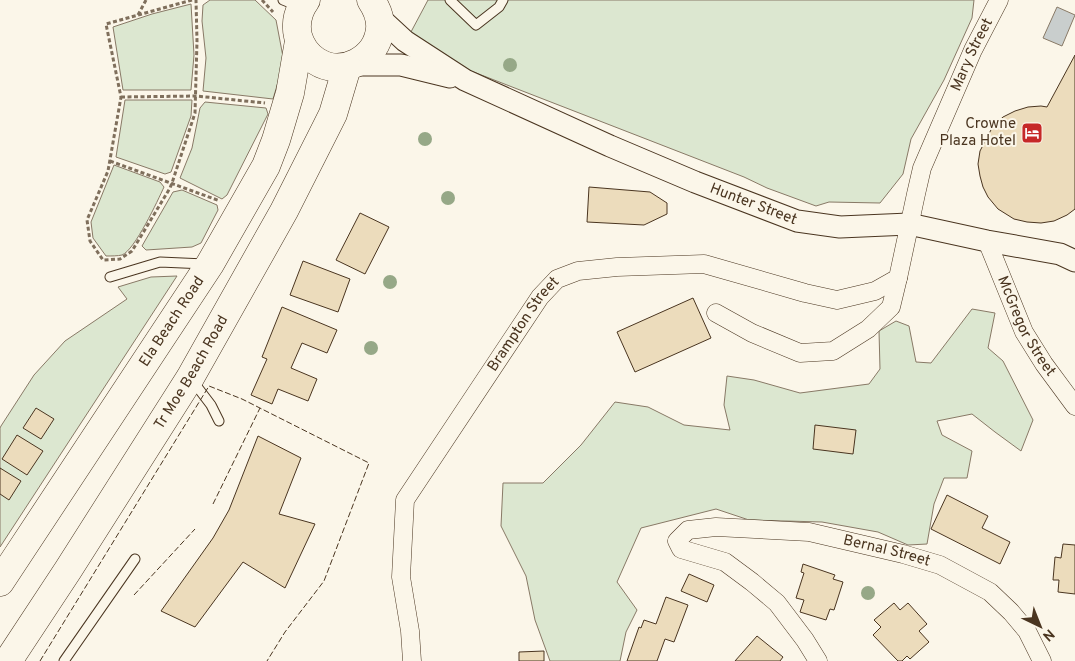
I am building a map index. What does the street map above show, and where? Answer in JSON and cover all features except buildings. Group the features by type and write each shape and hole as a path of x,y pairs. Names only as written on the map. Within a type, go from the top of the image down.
{"highway":[{"name":"Ela Beach Road","path":"0,582 210,264 266,166 290,93 299,41 297,2"},
{"path":"299,41 310,57 318,63 327,66 337,68 349,66 363,60 372,51 377,40 380,29 378,7"},
{"name":"Tr Moe Beach Road","path":"8,661 190,378 284,211 333,114 349,66"}],"street":[{"name":"Mary Street","path":"910,224 922,168 973,50 999,0"},
{"name":"Hunter Street","path":"378,7 405,41 465,80 610,146 695,182 797,221 840,227 910,224 987,241 1070,255"},
{"name":"Hunter Street","path":"349,66 401,65 465,80"},
{"path":"716,313 752,333 800,353 833,351 868,329 891,307 910,224"},
{"name":"McGregor Street","path":"987,241 1024,332 1044,364 1075,406"},
{"name":"Brampton Street","path":"412,661 410,631 401,577 405,500 540,297 557,279 578,271 616,267 704,264 805,293 837,300 874,291 898,278"},
{"name":"Bernal Street","path":"818,661 805,640 777,603 725,562 681,548 677,541 688,530 716,527 809,532 903,554 940,565 990,592 1027,631 1042,661"}],"lane":[{"path":"450,0 476,25 499,8 503,0"},
{"path":"110,277 160,262 210,264"},
{"path":"190,378 212,405 219,421"},
{"path":"64,661 134,558"}],"path":[{"path":"137,15 146,0"},
{"path":"192,0 106,24 121,98 108,171 87,220 90,240 104,260 120,259 132,251 172,183 195,113 196,0"},
{"path":"262,0 274,12"},
{"path":"121,98 196,96 267,103"},
{"path":"110,160 227,204"},
{"path":"132,251 138,253"}],"green space":[{"path":"210,0 255,0 276,20 284,62 273,99 203,91 206,58 202,21 203,5"},
{"path":"428,0 974,0 972,18 944,80 911,139 903,174 880,203 829,202 816,206 404,45"},
{"path":"191,4 194,55 191,90 123,90 113,27"},
{"path":"125,100 192,100 191,116 171,172 165,174 116,157"},
{"path":"205,102 266,108 268,114 227,195 222,199 180,178 192,148 200,108"},
{"path":"114,165 160,182 164,187 146,224 133,244 122,255 106,256 93,238 91,222"},
{"path":"182,190 217,205 218,210 201,243 192,247 146,250 142,246 173,192"},
{"path":"177,276 0,547 0,428 34,375 65,341 127,299 118,287 151,277"},
{"path":"972,309 995,313 988,348 1003,361 1033,420 1021,451 972,414 937,421 942,435 972,451 967,478 944,478 934,504 927,544 908,545 878,532 822,522 749,520 716,509 641,528 617,582 637,610 626,632 620,661 550,661 535,620 526,576 501,526 503,483 543,483 581,445 615,402 648,407 684,425 730,430 724,405 727,376 754,380 800,393 869,384 880,369 879,331 896,321 909,326 916,362 931,363"}],"shaded area":[{"path":"1057,7 1075,15 1062,46 1043,38"}],"fence":[{"path":"40,661 209,386 242,399 369,463 324,581 285,632 267,661"},
{"path":"213,504 260,408"},
{"path":"134,595 195,529"}],"place":[{"name":"Crowne Plaza Hotel","path":"1032,133"}]}
